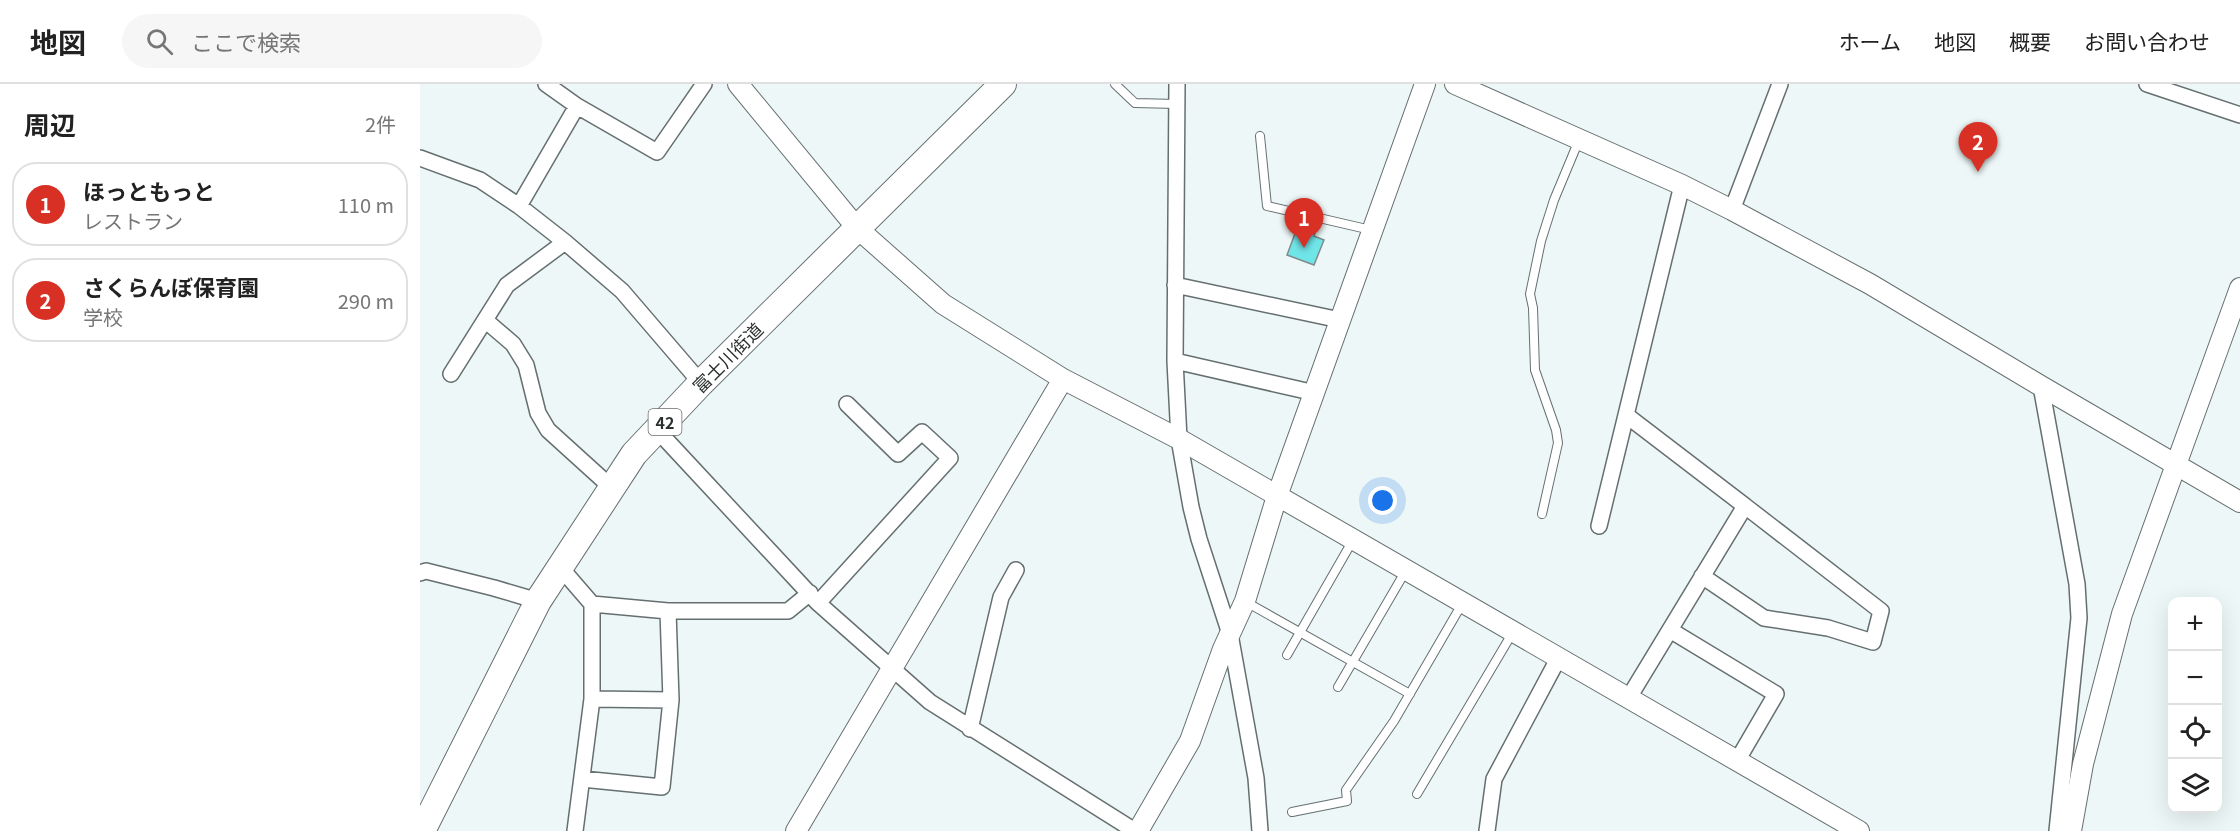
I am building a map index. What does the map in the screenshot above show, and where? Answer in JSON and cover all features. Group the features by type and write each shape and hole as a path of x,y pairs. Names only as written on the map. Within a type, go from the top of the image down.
{"main road":[{"name":"富士川街道","path":"423,820 537,601 634,454 701,383 1003,84"}],"street":[{"path":"546,84 577,106 657,152 704,84"},
{"path":"738,84 857,228 942,303 1063,379 1179,439 1859,831"},
{"path":"1177,84 1175,361 1179,439 1199,538 1230,634 1256,778 1260,831"},
{"path":"657,430 814,598 930,702 1137,831 1190,741 1230,634 1245,601 1277,496 1425,84"},
{"path":"1455,84 1682,185 1732,210 1870,284 2240,502"},
{"path":"1732,210 1780,84"},
{"path":"2147,84 2240,115"},
{"path":"519,206 577,106"},
{"path":"420,158 480,180 519,206 565,242 622,291 701,383"},
{"path":"1599,526 1682,185"},
{"path":"451,374 507,285 565,242"},
{"path":"1175,285 1340,320"},
{"path":"2071,831 2083,764 2122,614 2240,288"},
{"path":"485,320 513,344 526,365 538,413 548,430 612,488"},
{"path":"1175,361 1315,393"},
{"path":"796,831 1063,379"},
{"path":"2040,386 2077,584 2079,618 2057,831"},
{"path":"592,604 668,611 788,611 814,598 950,458 922,432 898,454 847,404"},
{"path":"1626,415 1881,611 1873,642 1828,628 1764,618 1702,576"},
{"path":"1628,699 1745,506"},
{"path":"560,567 592,604 592,699 575,831"},
{"path":"970,729 1001,597 1016,570"},
{"path":"422,571 537,601"},
{"path":"582,779 663,787 670,700 668,611"},
{"path":"1670,630 1776,694 1737,761"},
{"path":"1487,831 1494,778 1558,659"},
{"path":"592,699 670,700"}],"lane":[{"path":"1115,84 1135,103 1177,104"},
{"path":"1260,136 1267,206 1371,230"},
{"path":"1542,513 1558,443 1556,430 1535,370 1533,308 1530,294 1541,241 1554,200 1579,140"},
{"path":"1287,655 1353,540"},
{"path":"1338,687 1405,570"},
{"path":"1245,601 1410,694"},
{"path":"1292,812 1347,801 1346,790 1394,721 1463,603"},
{"path":"1417,794 1512,632"}],"building":[{"path":"1300,220 1318,224 1314,236 1324,240 1314,265 1287,255"}],"place":[{"name":"さくらんぼ保育園","path":"1978,172"},
{"name":"ほっともっと","path":"1304,248"}]}
